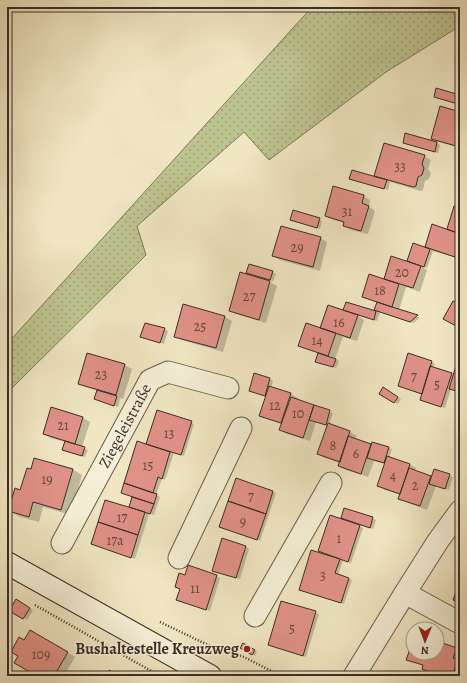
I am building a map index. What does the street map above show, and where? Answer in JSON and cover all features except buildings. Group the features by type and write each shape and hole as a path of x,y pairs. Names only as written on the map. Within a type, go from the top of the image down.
{"main road":[{"path":"7,563 210,676"}],"street":[{"name":"Ziegeleistraße","path":"62,543 150,380 168,372 228,388"},
{"path":"179,558 241,428"},
{"path":"255,616 331,482"},
{"path":"354,676 438,541 460,512"},
{"path":"405,593 460,623"}],"path":[{"path":"35,605 160,676"},
{"path":"158,621 206,644 244,656 281,676"}],"green space":[{"path":"312,7 460,7 460,26 386,72 269,160 244,132 137,226 146,255 7,393 7,344"}],"place":[{"name":"Bushaltestelle Kreuzweg","path":"247,649"}]}
